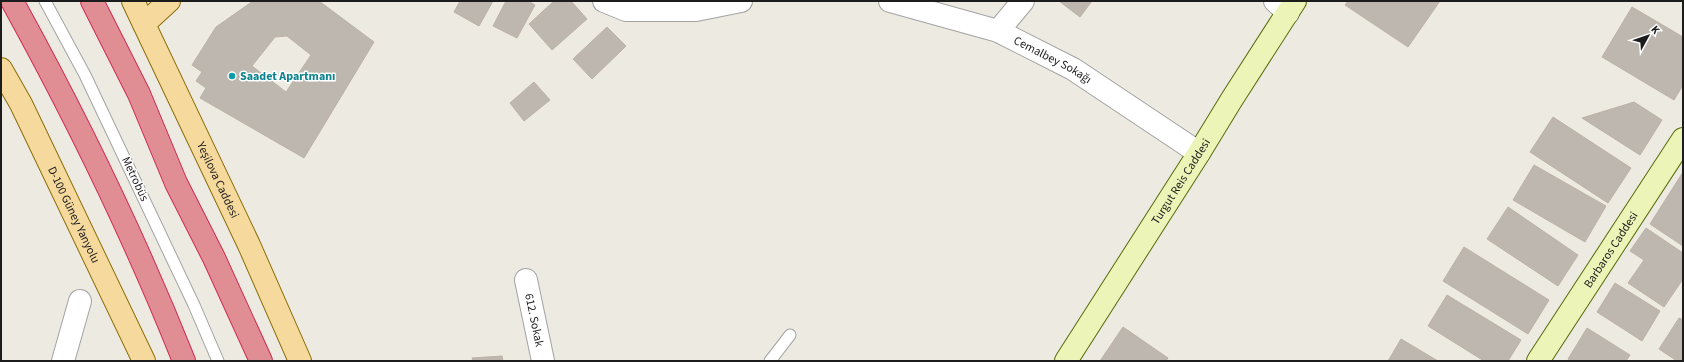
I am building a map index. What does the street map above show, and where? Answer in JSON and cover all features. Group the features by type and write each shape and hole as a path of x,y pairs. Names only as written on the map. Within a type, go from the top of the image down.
{"highway":[{"path":"12,1 46,63 102,176 165,315 184,361"},
{"path":"92,1 139,94"},
{"path":"104,1 120,40 139,94 176,183 214,258 261,361"}],"main road":[{"name":"Yeşilova Caddesi","path":"134,1 249,245 300,361"},
{"path":"143,1 144,24"},
{"path":"144,24 169,1"},
{"name":"D-100 Güney Yanyolu","path":"1,69 28,118 144,361"}],"street":[{"path":"604,1 626,10 696,10 741,1"},
{"name":"Cemalbey Sokağı","path":"890,1 998,31 1073,69 1199,153"},
{"path":"998,31 1023,1"},
{"name":"Turgut Reis Caddesi","path":"1066,361 1199,153 1286,5"},
{"name":"Barbaros Caddesi","path":"1538,361 1683,139"},
{"name":"612. Sokak","path":"526,280 543,361"},
{"path":"63,361 80,301"}],"lane":[{"name":"Metrobüs","path":"45,1 92,89 194,305 218,361"},
{"path":"770,361 790,335"}],"building":[{"name":"Saadet Apartmanı","path":"253,1 319,1 374,42 304,158 200,98 206,88 196,81 202,72 192,65 216,27","holes":["287,36 311,55 286,92 252,66 275,37"]},
{"path":"460,1 493,1 479,26 454,12"},
{"path":"506,1 528,1 535,5 517,38 493,26"},
{"path":"554,1 571,1 587,19 552,50 529,24"},
{"path":"1059,1 1092,1 1080,17"},
{"path":"1348,1 1440,1 1408,47 1345,5"},
{"path":"1632,7 1683,37 1683,85 1674,100 1602,57"},
{"path":"607,27 626,46 592,79 573,59"},
{"path":"534,82 550,100 524,121 510,103"},
{"path":"1634,102 1662,120 1640,155 1582,118"},
{"path":"1553,117 1631,168 1608,203 1530,152"},
{"path":"1534,165 1606,206 1585,242 1513,200"},
{"path":"1683,172 1683,246 1650,224"},
{"path":"1508,207 1578,255 1558,286 1487,239"},
{"path":"1646,228 1683,253 1683,279 1664,307 1628,283 1644,260 1630,251"},
{"path":"1464,247 1549,300 1528,334 1443,281"},
{"path":"1615,283 1660,311 1642,341 1597,312"},
{"path":"1447,295 1521,340 1508,361 1484,361 1428,326"},
{"path":"1679,318 1683,320 1683,361 1677,361 1659,349"},
{"path":"1123,327 1168,358 1166,361 1100,361"},
{"path":"1587,328 1630,355 1626,361 1572,361 1568,359"},
{"path":"1401,339 1438,361 1388,361"},
{"path":"502,356 503,361 473,361 472,358"}],"place":[{"name":"Saadet Apartmanı","path":"232,76"}]}
